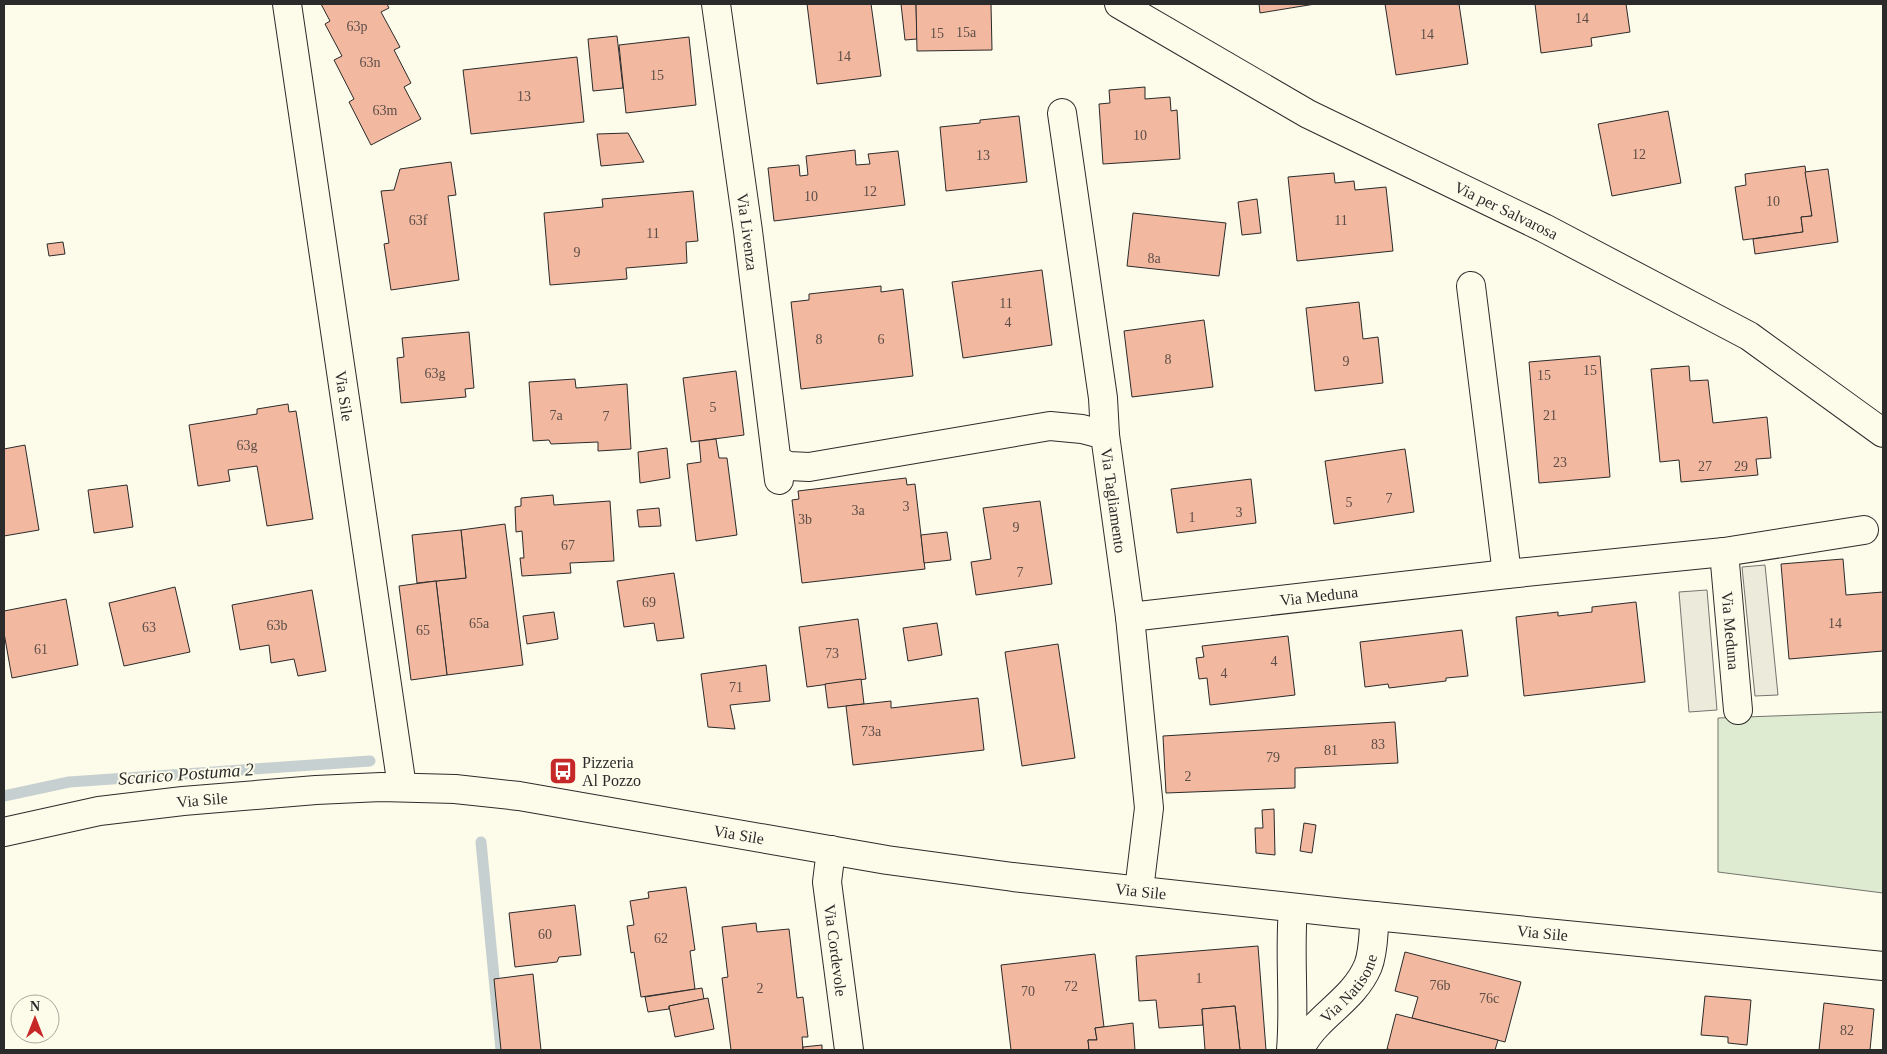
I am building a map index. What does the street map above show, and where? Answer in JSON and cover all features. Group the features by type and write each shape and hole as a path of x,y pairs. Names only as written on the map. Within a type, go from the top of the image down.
{"street":[{"name":"Via Sile","path":"287,4 402,787"},
{"name":"Via Livenza","path":"716,4 778,471 789,466 809,467 1050,426 1082,429 1105,435"},
{"name":"Via per Salvarosa","path":"1119,4 1308,114 1544,228 1749,336 1883,433"},
{"name":"Via Tagliamento","path":"1062,113 1103,398 1105,435 1130,617 1149,808 1139,890"},
{"path":"1471,286 1507,574"},
{"name":"Via Meduna","path":"1130,617 1507,574 1724,552 1864,530"},
{"name":"Via Meduna","path":"1724,552 1738,710"},
{"name":"Via Sile","path":"4,832 99,811 134,806 308,791 402,787 455,789 519,796 943,868 1293,908 1883,966"},
{"name":"Via Cordevole","path":"830,850 827,882 849,1050"},
{"name":"Via Natisone","path":"1291,1050 1293,908"},
{"name":"Via Natisone","path":"1298,1050 1316,1025 1346,998 1365,972 1372,946 1375,916"}],"green space":[{"path":"1883,712 1883,893 1718,872 1718,718"}],"shaded area":[{"path":"1765,565 1778,695 1755,696 1742,567"},
{"path":"1707,590 1717,710 1689,712 1679,592"}],"building":[{"path":"321,4 387,4 389,8 381,12 400,47 394,50 411,83 404,87 421,119 371,145 349,102 354,99 334,60 342,56 325,24 330,21"},
{"path":"807,4 871,4 881,76 817,84"},
{"path":"901,4 916,4 917,39 905,40"},
{"path":"916,4 991,4 992,50 917,51"},
{"path":"1259,4 1315,4 1260,13"},
{"path":"1385,4 1459,4 1468,64 1396,75"},
{"path":"1535,4 1626,4 1630,32 1591,38 1592,46 1541,53"},
{"path":"617,36 623,88 593,91 588,39"},
{"path":"689,37 696,105 626,113 619,45"},
{"path":"577,57 584,122 471,134 463,70"},
{"path":"1145,87 1145,99 1170,97 1171,111 1177,110 1180,159 1103,164 1099,104 1110,103 1109,90"},
{"path":"1668,111 1681,183 1612,196 1598,124"},
{"path":"1019,116 1027,182 946,191 940,127 980,123 980,120"},
{"path":"628,133 644,162 601,166 597,134"},
{"path":"855,150 856,165 870,164 868,154 898,151 905,205 774,221 768,168 799,165 800,176 808,175 806,156"},
{"path":"451,162 456,195 448,196 459,280 391,290 384,244 389,243 381,191 394,190 400,169"},
{"path":"1805,166 1812,216 1801,217 1803,232 1743,240 1735,187 1746,185 1745,174"},
{"path":"1828,169 1838,242 1755,254 1753,239 1803,232 1801,217 1812,216 1805,172"},
{"path":"1334,173 1335,183 1354,181 1355,190 1386,187 1393,251 1297,261 1288,177"},
{"path":"693,191 698,241 686,242 687,263 626,268 627,279 550,285 544,213 603,207 602,199"},
{"path":"1257,199 1261,233 1242,235 1238,202"},
{"path":"1133,213 1226,223 1219,276 1127,266"},
{"path":"63,242 65,254 49,256 47,244"},
{"path":"1042,270 1052,345 963,358 952,282"},
{"path":"881,286 881,292 903,289 913,376 801,389 791,302 809,300 809,294"},
{"path":"1359,302 1363,339 1378,337 1383,383 1315,391 1306,308"},
{"path":"1204,320 1213,387 1132,397 1124,331"},
{"path":"469,332 474,388 465,389 466,397 401,403 397,358 404,357 402,338"},
{"path":"1600,356 1610,477 1539,483 1529,362"},
{"path":"1689,366 1690,381 1708,380 1713,423 1767,417 1771,458 1756,459 1758,475 1681,482 1679,460 1660,462 1651,369"},
{"path":"736,371 744,435 691,442 683,378"},
{"path":"575,379 576,388 627,384 631,449 598,451 598,442 551,444 549,440 533,441 529,382"},
{"path":"288,404 289,412 296,411 313,519 267,526 257,466 228,470 230,481 198,486 189,425 257,414 257,409"},
{"path":"716,439 719,458 727,458 737,535 696,541 687,464 701,462 699,441"},
{"path":"25,445 39,530 4,536 4,449"},
{"path":"667,448 670,478 640,483 638,452"},
{"path":"1405,449 1414,512 1334,524 1325,461"},
{"path":"906,478 907,485 915,484 925,569 802,583 792,500 799,499 798,491"},
{"path":"1251,479 1256,523 1177,533 1171,489"},
{"path":"127,485 133,527 94,533 88,490"},
{"path":"553,495 554,505 610,501 614,561 570,563 571,573 522,576 520,558 524,558 522,531 516,532 515,507 521,506 521,498"},
{"path":"1040,501 1052,584 976,595 971,562 991,559 983,508"},
{"path":"659,508 661,526 639,527 637,510"},
{"path":"505,524 523,665 447,675 436,581 466,578 461,530"},
{"path":"461,530 466,578 417,583 412,535"},
{"path":"947,532 951,560 924,563 921,535"},
{"path":"1843,559 1846,595 1883,592 1883,651 1789,659 1781,564"},
{"path":"674,573 684,638 657,641 654,623 624,627 617,581"},
{"path":"436,581 447,675 411,680 399,586"},
{"path":"175,587 190,652 124,666 109,603"},
{"path":"312,590 326,671 298,676 294,659 271,663 269,645 240,650 232,605"},
{"path":"66,599 78,665 12,678 4,633 4,611"},
{"path":"1636,602 1645,682 1524,696 1516,617 1558,612 1558,616 1592,612 1592,607"},
{"path":"554,612 558,639 527,644 523,616"},
{"path":"858,619 866,679 807,687 799,627"},
{"path":"937,623 942,655 908,661 903,628"},
{"path":"1462,630 1468,676 1446,678 1446,681 1389,688 1388,684 1365,687 1360,642"},
{"path":"1288,636 1295,695 1210,705 1207,678 1199,679 1196,658 1204,657 1202,646"},
{"path":"1058,644 1075,758 1022,766 1005,652"},
{"path":"766,665 770,701 730,705 735,729 708,727 701,674"},
{"path":"861,679 864,704 828,708 825,684"},
{"path":"978,698 984,750 853,765 846,706 891,701 891,708"},
{"path":"1395,722 1398,763 1295,768 1295,788 1166,793 1163,736"},
{"path":"1274,809 1275,855 1256,853 1255,828 1263,828 1262,810"},
{"path":"1304,823 1316,825 1312,853 1300,851"},
{"path":"686,887 695,950 690,951 695,989 641,997 634,952 631,953 627,926 634,925 630,901 649,898 648,892"},
{"path":"575,905 581,955 559,957 557,962 515,967 509,913"},
{"path":"756,923 757,932 789,929 797,998 803,997 808,1037 802,1037 803,1050 731,1050 722,978 728,977 722,927"},
{"path":"1258,946 1266,1050 1240,1050 1235,1006 1202,1009 1203,1025 1159,1028 1156,1000 1139,1001 1136,956"},
{"path":"1405,952 1521,982 1505,1042 1412,1018 1418,997 1395,991"},
{"path":"1095,954 1104,1027 1095,1028 1097,1040 1088,1040 1089,1050 1011,1050 1001,965"},
{"path":"533,974 541,1050 501,1050 494,979"},
{"path":"702,988 704,999 669,1006 669,1009 648,1012 645,997"},
{"path":"1705,996 1751,1000 1747,1045 1728,1043 1728,1037 1701,1035"},
{"path":"708,998 714,1029 675,1037 669,1006"},
{"path":"1824,1003 1874,1009 1870,1050 1819,1050"},
{"path":"1235,1006 1240,1050 1205,1050 1202,1009"},
{"path":"1396,1014 1498,1040 1495,1050 1387,1049"},
{"path":"1133,1023 1135,1050 1089,1050 1088,1040 1097,1040 1095,1028"},
{"path":"822,1045 822,1050 803,1050 803,1047"}],"waterway":[{"name":"Scarico Postuma 2","path":"4,796 69,782 370,761"},
{"name":"Scarico Postuma 2","path":"481,842 501,1050"}],"place":[{"name":"Pizzeria Al Pozzo","path":"563,771"}]}
